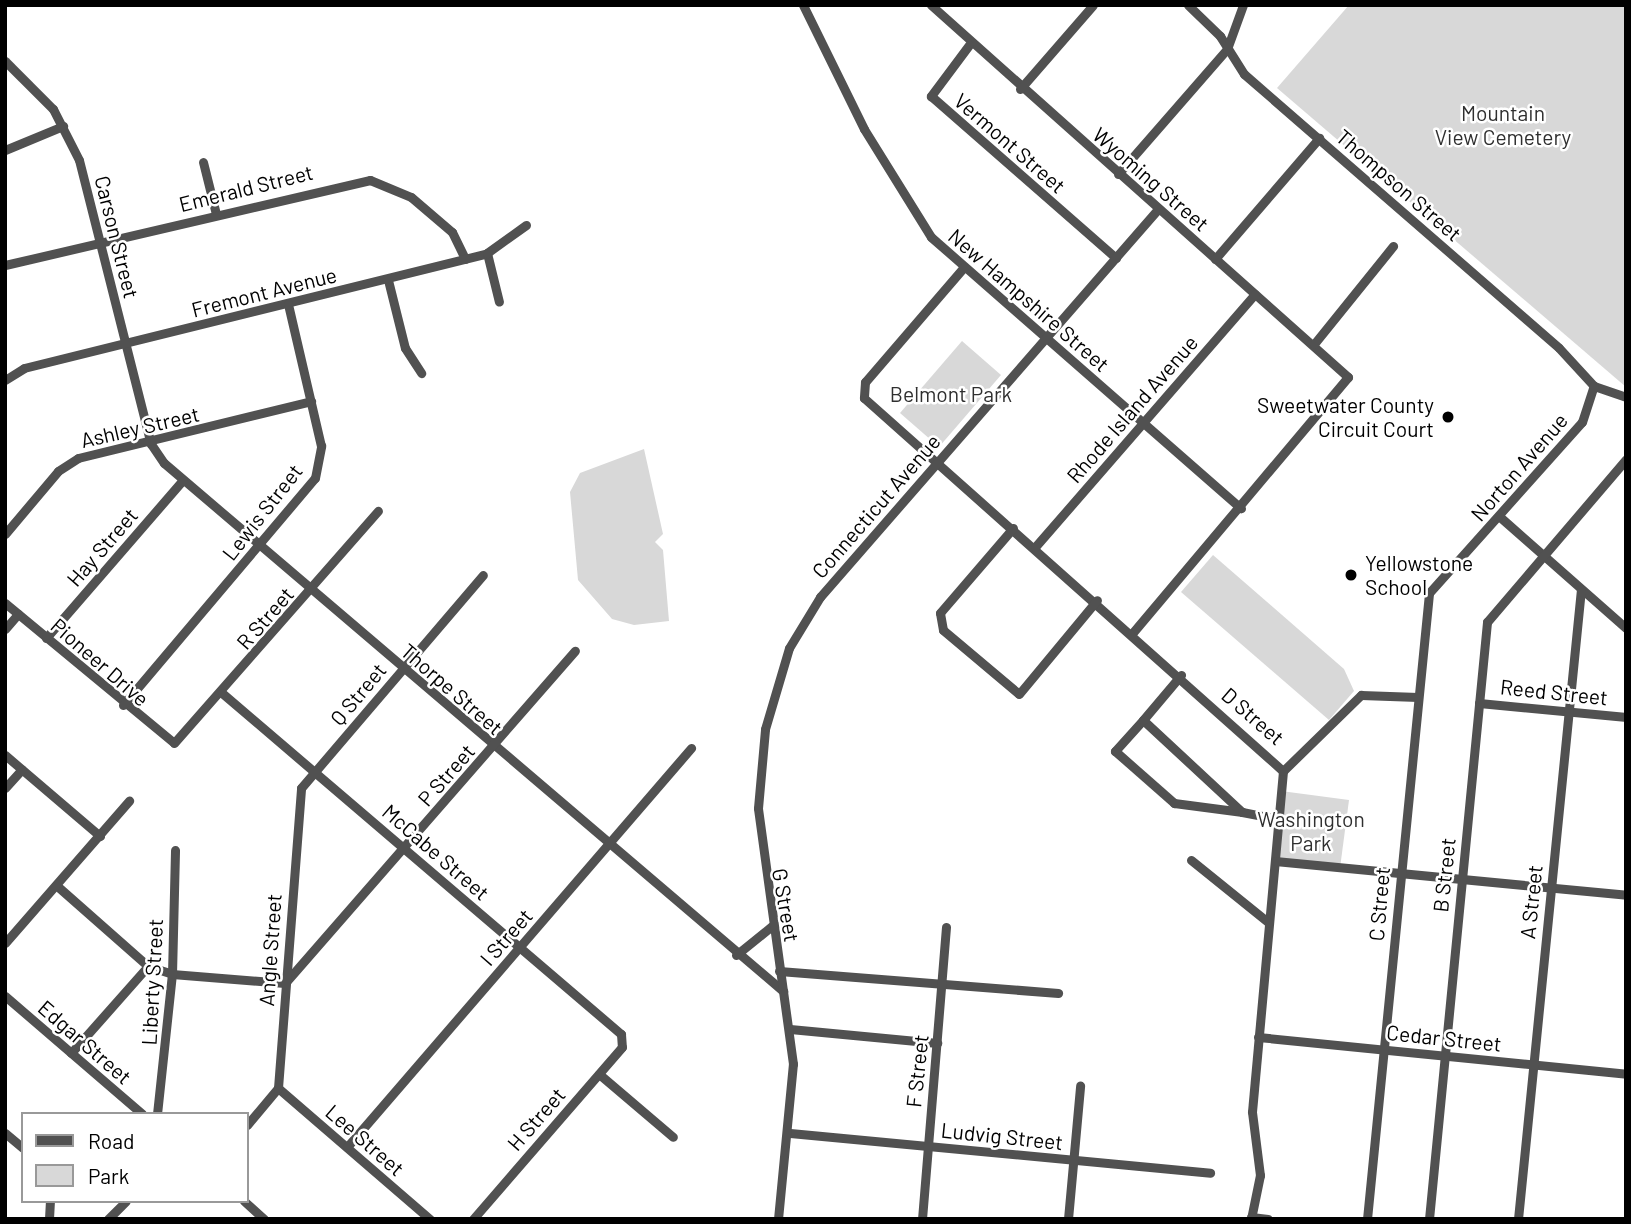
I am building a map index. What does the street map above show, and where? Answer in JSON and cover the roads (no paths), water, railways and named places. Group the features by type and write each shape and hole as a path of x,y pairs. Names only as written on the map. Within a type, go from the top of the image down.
{"street":[{"name":"New Hampshire Street","path":"803,5 871,140 931,237 1241,508"},
{"path":"1020,89 1094,5"},
{"name":"Thompson Street","path":"1188,5 1227,49 1244,74 1559,348 1594,386"},
{"path":"1118,174 1227,49 1243,5"},
{"name":"Wyoming Street","path":"930,7 969,45 1314,344 1348,377 1241,508"},
{"name":"Vermont Street","path":"969,45 932,96 1116,258"},
{"name":"Carson Street","path":"5,61 36,88 63,126 79,160 151,444"},
{"path":"5,150 63,126"},
{"path":"1215,258 1319,138"},
{"path":"203,162 216,214"},
{"name":"Emerald Street","path":"5,265 370,180 411,197 452,232 465,259"},
{"name":"Connecticut Avenue","path":"814,605 1158,209"},
{"name":"Fremont Avenue","path":"5,380 24,368 388,280 487,253 526,225"},
{"path":"1314,344 1393,246"},
{"path":"487,253 499,302"},
{"name":"D Street","path":"964,267 863,390 864,398 1133,632 1283,771 1252,1112 1260,1175 1251,1218"},
{"path":"388,280 405,348 421,373"},
{"name":"Rhode Island Avenue","path":"1035,547 1255,294"},
{"name":"Lewis Street","path":"123,705 315,478 321,446 288,304"},
{"path":"1594,386 1626,397"},
{"name":"Norton Avenue","path":"1429,593 1500,517 1582,422 1594,386"},
{"name":"Ashley Street","path":"5,534 68,464 311,401"},
{"name":"Thorpe Street","path":"151,444 183,480 608,846 736,955 783,991"},
{"name":"B Street","path":"1429,1219 1487,622 1542,554 1626,459"},
{"name":"Hay Street","path":"46,638 183,480"},
{"path":"1133,632 1241,508"},
{"name":"R Street","path":"174,743 222,693 378,511"},
{"path":"1500,517 1626,628"},
{"path":"1013,528 938,622 1019,694 1097,600"},
{"name":"Q Street","path":"315,771 483,575"},
{"name":"A Street","path":"1518,1219 1566,711 1581,589"},
{"name":"C Street","path":"1367,1219 1399,873 1429,593"},
{"name":"Pioneer Drive","path":"5,603 123,705 174,743"},
{"name":"G Street","path":"778,1219 790,1133 790,1030 759,853 759,773 776,686 814,605"},
{"path":"1617,621 1626,611"},
{"path":"5,629 18,614"},
{"name":"P Street","path":"285,983 405,849 575,651"},
{"path":"1181,675 1115,751 1174,803 1278,819"},
{"name":"McCabe Street","path":"222,693 520,947 624,1041"},
{"path":"1283,771 1362,695 1418,697"},
{"name":"Reed Street","path":"1479,702 1626,717"},
{"path":"1143,720 1242,812"},
{"name":"I Street","path":"347,1147 691,748"},
{"path":"5,755 100,836"},
{"path":"5,788 22,769"},
{"name":"Angle Street","path":"278,1088 296,800 315,771"},
{"path":"5,943 129,801"},
{"name":"Liberty Street","path":"157,1112 173,974 175,850"},
{"path":"1191,860 1269,923"},
{"path":"1275,862 1626,895"},
{"path":"56,885 148,966 173,974 285,983"},
{"path":"736,955 772,926"},
{"name":"F Street","path":"922,1219 946,927"},
{"path":"71,1053 148,966"},
{"path":"779,971 1058,993"},
{"name":"Edgar Street","path":"5,996 140,1112"},
{"path":"790,1030 937,1043"},
{"name":"Cedar Street","path":"1258,1037 1626,1074"},
{"name":"H Street","path":"473,1219 624,1041"},
{"path":"598,1074 673,1137"},
{"path":"1068,1219 1080,1086"},
{"path":"248,1124 278,1088"},
{"name":"Lee Street","path":"278,1088 430,1219"},
{"path":"5,1133 21,1146"},
{"name":"Ludvig Street","path":"790,1133 1210,1173"},
{"path":"108,1219 124,1203"},
{"path":"246,1203 264,1219"},
{"path":"1251,1218 1268,1219"}],"place":[{"name":"Sweetwater County Circuit Court","path":"1448,417"},
{"name":"Yellowstone School","path":"1351,575"}],"park label":[{"name":"Mountain View Cemetery","path":"1503,125"},
{"name":"Belmont Park","path":"951,394"},
{"name":"Washington Park","path":"1311,831"}]}
